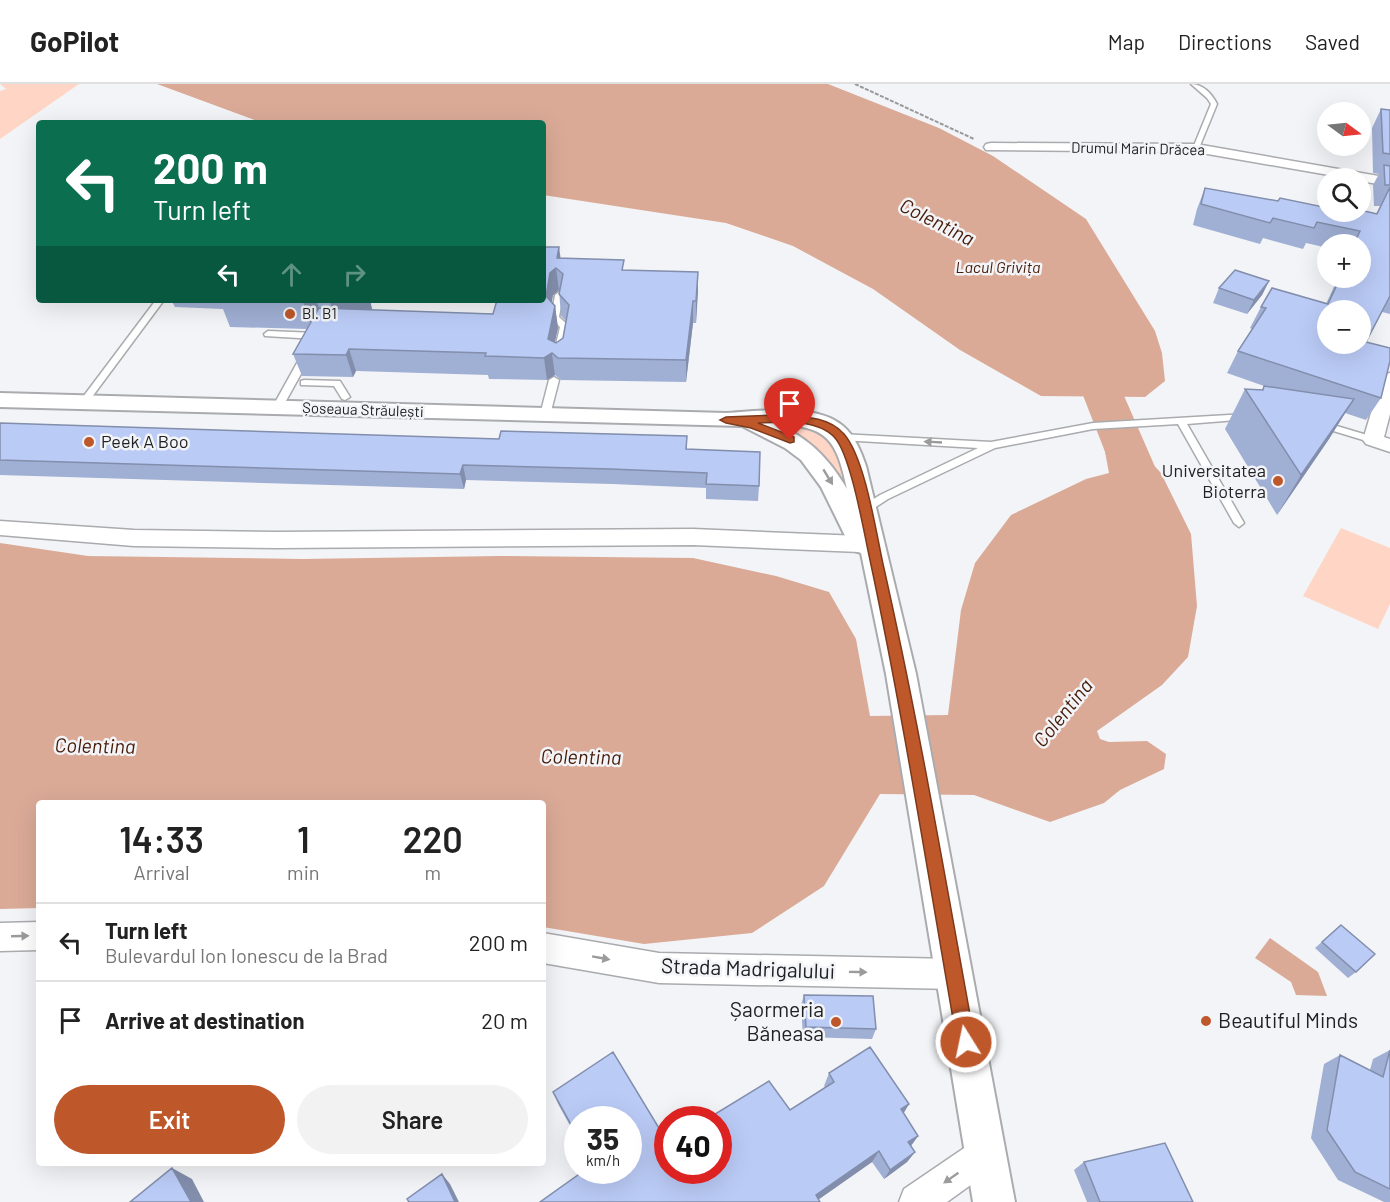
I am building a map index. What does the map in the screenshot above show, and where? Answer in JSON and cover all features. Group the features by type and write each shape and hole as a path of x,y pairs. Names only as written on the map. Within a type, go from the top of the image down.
{"street":[{"name":"Drumul Marin Drăcea","path":"991,147 1196,148 1390,182"},
{"path":"1382,443 1390,379"},
{"name":"Șoseaua Străulești","path":"0,400 726,420"},
{"path":"726,420 806,420 830,427 841,437 850,452 901,674 994,1202"},
{"path":"726,420 770,430 790,440 825,471 884,596"},
{"path":"0,528 134,538 267,540 693,537 860,544"},
{"path":"0,937 36,936"},
{"name":"Strada Madrigalului","path":"546,949 659,968 954,974"},
{"path":"917,1202 986,1154"}],"lane":[{"path":"1194,84 1210,97 1214,104 1196,148"},
{"path":"558,360 565,326 555,318 560,295"},
{"path":"83,403 158,303"},
{"path":"268,334 319,332 277,408"},
{"path":"545,415 554,380"},
{"path":"304,383 337,383 345,398"},
{"path":"841,437 992,445 1093,426 1256,416"},
{"path":"1306,420 1382,443"},
{"path":"1181,421 1239,523"},
{"path":"865,510 884,498 992,445"}],"path":[{"path":"855,84 991,147"}],"shaded area":[{"path":"0,84 79,84 0,139 0,91 6,89"},
{"path":"798,426 818,432 832,441 847,474 836,476 798,438 782,428"},
{"path":"1341,528 1390,548 1390,604 1378,629 1303,596"}],"water":[{"name":"Lacul Grivița","path":"157,84 828,84 939,128 993,156 1086,219 1155,331 1162,353 1165,381 1145,397 1041,396 960,350 873,289 793,246 726,223 546,195 546,120 255,120"},
{"path":"1103,441 1133,443 1161,473 1191,534 1197,606 1188,657 1162,685 1097,731 1100,739 1109,742 1147,741 1166,754 1164,769 1120,790 1104,803 1050,822 974,795 880,794 824,886 752,933 644,944 546,928 546,800 36,800 36,908 0,909 0,543 88,556 303,559 499,556 693,558 776,576 829,592 856,639 870,716 948,715 961,610 975,563 1011,515 1086,479 1109,473"},
{"path":"1270,938 1318,972 1327,996 1296,995 1291,982 1255,958"}],"building":[{"path":"1381,109 1390,110 1390,154 1383,153"},
{"path":"1384,165 1390,166 1390,185 1385,185"},
{"path":"1390,187 1390,296 1371,332 1371,300 1330,300 1335,288 1371,288 1371,234 1359,234 1360,231 1317,222 1371,222 1371,213 1377,214"},
{"path":"1205,188 1278,201 1280,198 1317,206 1317,222 1314,228 1273,218 1270,223 1201,204"},
{"path":"546,247 559,247 557,258 624,260 622,270 698,272 696,301 693,301 686,360 558,358 552,353 544,358 485,356 486,353 349,349 346,355 293,354 319,308 493,314 496,303 546,303 546,296","holes":["556,268 563,274 559,294 569,305 563,338 556,343 548,339 555,306 546,296 550,273"]},
{"path":"1235,270 1269,281 1254,300 1219,288"},
{"path":"1272,288 1317,301 1317,354 1371,354 1371,343 1390,348 1390,361 1381,398 1238,351 1266,308 1261,307"},
{"path":"1264,386 1354,399 1301,475 1245,389 1263,390"},
{"path":"0,423 499,439 501,431 687,436 686,449 760,452 759,486 706,484 707,473 611,469 463,465 460,474 0,460"},
{"path":"1341,925 1375,954 1356,972 1322,942"},
{"name":"Șaormeria Băneasa","path":"804,995 873,996 876,1029 806,1027"},
{"path":"870,1047 909,1104 901,1109 918,1136 908,1142 915,1152 890,1170 879,1151 816,1195 820,1202 540,1202 565,1184 642,1184 642,1106 564,1106 564,1112 553,1092 613,1052 654,1120 654,1184 732,1184 732,1106 728,1106 769,1081 790,1110 834,1082 829,1073"},
{"path":"1390,1050 1390,1189 1355,1172 1327,1130 1340,1055 1383,1077"},
{"path":"1165,1143 1193,1202 1100,1202 1084,1162"},
{"path":"172,1168 191,1202 130,1202"},
{"path":"442,1174 455,1202 409,1202 407,1199"}],"waterway":[{"name":"Colentina","path":"1078,334 1150,508"}],"place":[{"name":"Bl. B1","path":"290,314"},
{"name":"Peek A Boo","path":"89,442"},
{"name":"Universitatea Bioterra","path":"1278,481"},
{"name":"Beautiful Minds","path":"1206,1021"},
{"name":"Șaormeria Băneasa","path":"836,1022"}],"route":[{"path":"790,440 753,424 726,420 776,419 817,422 830,427 841,437 850,452 901,674 966,1042"}]}
